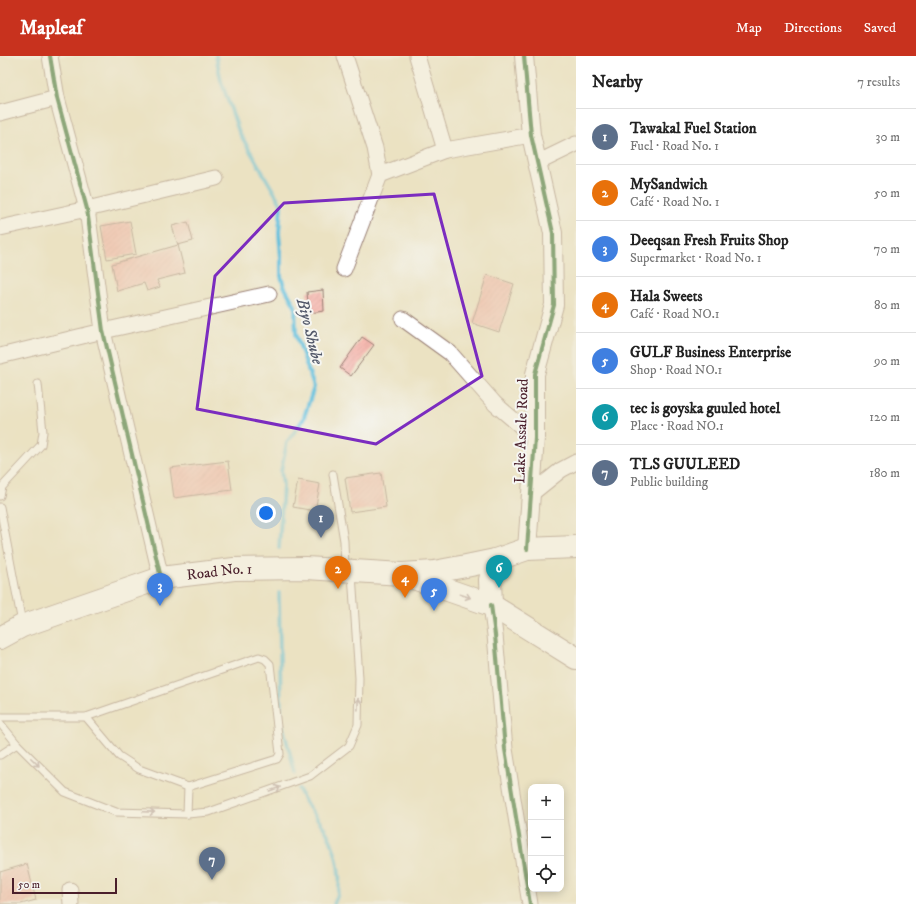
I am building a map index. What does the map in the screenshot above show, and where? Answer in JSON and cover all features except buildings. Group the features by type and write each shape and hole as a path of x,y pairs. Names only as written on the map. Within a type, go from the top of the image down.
{"main road":[{"path":"402,574 434,572 495,560 526,548 576,547"},
{"path":"491,606 489,586 495,560"},
{"name":"Road No. 1","path":"0,638 22,626 161,578 234,569 306,568 402,574"},
{"path":"402,574 491,606 576,658"}],"street":[{"path":"50,56 57,98 87,209 103,331 161,578"},
{"path":"344,269 380,175 374,148 345,56"},
{"path":"417,56 446,150"},
{"name":"Lake Assale Road","path":"524,56 531,135 553,233 554,305 535,374 535,438 526,548"},
{"path":"0,113 57,98"},
{"path":"380,175 446,150 531,135"},
{"path":"537,163 576,144"},
{"path":"0,228 216,178"},
{"path":"0,356 103,331 269,294"},
{"path":"403,319 450,354 495,404 535,438"},
{"path":"531,494 560,470 576,462"},
{"path":"491,606 505,749 530,904"}],"lane":[{"path":"0,496 1,486 41,445 43,432 38,384"},
{"path":"0,723 17,744 65,792 116,812 187,814 209,812 310,776 349,746 358,725 359,678 348,571 333,474"},
{"path":"0,507 22,626"},
{"path":"0,717 86,717 259,657 265,659 270,664 280,754 277,759 188,787 139,769 119,756 86,717"},
{"path":"0,755 17,744"},
{"path":"187,814 188,787"}],"highlighted area":[{"path":"434,194 482,376 376,444 197,409 215,276 284,203"}],"waterway":[{"name":"Biyo Shube","path":"216,56 221,81 239,132 281,204 279,233 281,276 284,286 295,306 296,334 314,387 303,420 287,442 281,471 283,485 279,548"},
{"path":"279,593 281,719 295,773"},
{"name":"Biyo Shube","path":"299,789 304,801 327,833 334,849 337,859 339,878 339,887 334,904"}],"cycle path":[{"path":"50,56 57,98 87,209 103,331 161,578"},
{"path":"524,56 531,135 553,233 554,305 535,374 535,438 527,549"},
{"path":"491,605 505,749 530,904"}],"place":[{"name":"Tawakal Fuel Station","path":"321,538"},
{"name":"tec is goyska guuled hotel","path":"499,588"},
{"name":"MySandwich","path":"338,589"},
{"name":"Hala Sweets","path":"405,598"},
{"name":"Deeqsan Fresh Fruits Shop","path":"160,606"},
{"name":"GULF Business Enterprise","path":"434,611"},
{"name":"TLS GUULEED","path":"212,880"}]}
